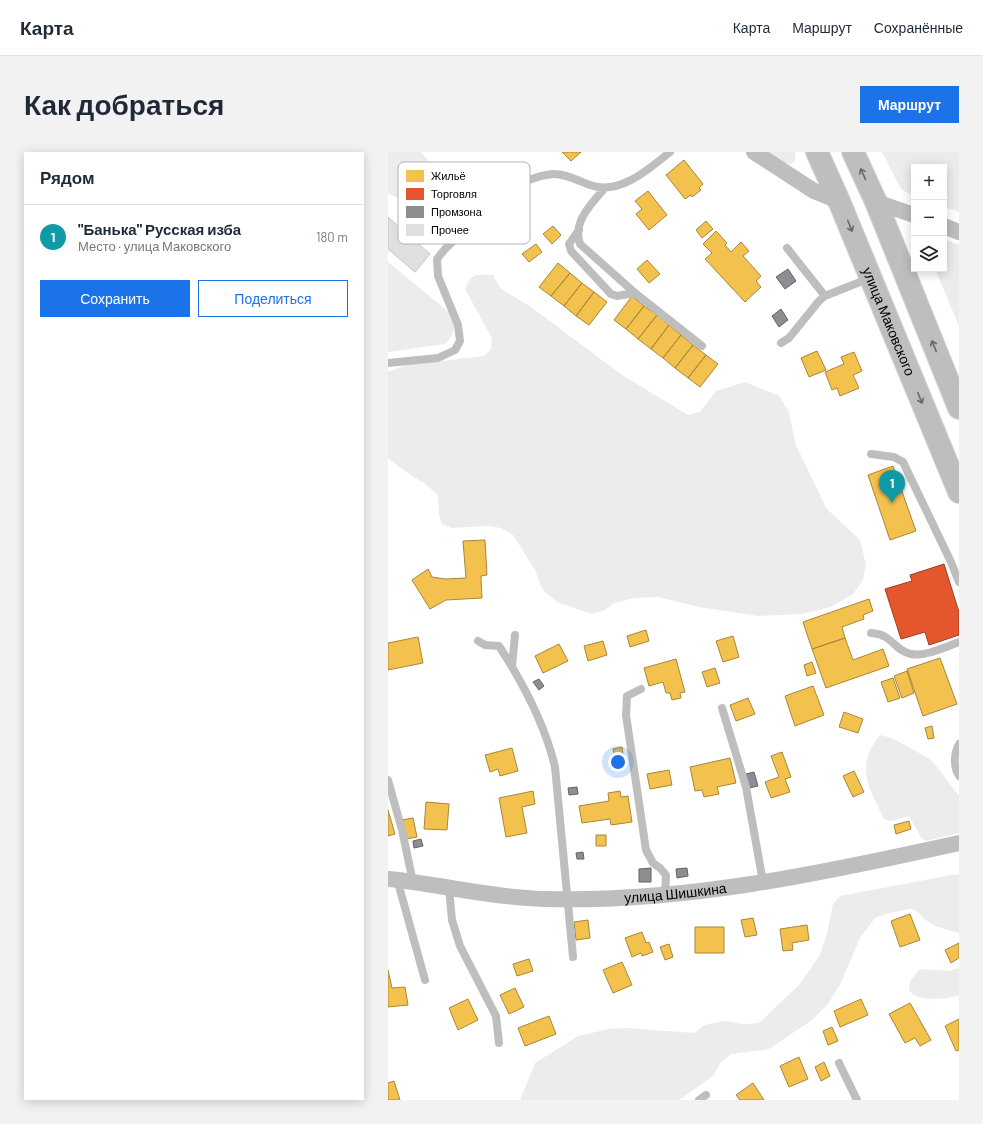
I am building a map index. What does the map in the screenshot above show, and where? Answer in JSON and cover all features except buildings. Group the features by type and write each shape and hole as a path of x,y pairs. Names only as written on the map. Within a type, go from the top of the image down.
{"highway":[{"name":"улица Маковского","path":"817,152 839,201 959,492"},
{"path":"853,152 876,202 959,408"}],"street":[{"path":"754,152 814,191 839,201"},
{"path":"876,202 911,215"},
{"path":"947,227 959,232"},
{"name":"улица Шишкина","path":"392,879 449,888 541,899 568,900 665,894 763,882 831,871 959,843"}],"lane":[{"path":"530,181 541,176 554,174 594,187 614,187 626,182 652,166 670,152"},
{"path":"605,188 586,210 579,230 569,244 571,251 611,294 617,296 635,293"},
{"path":"579,230 580,244 635,293 702,346"},
{"path":"388,362 409,359 438,358 455,350 460,341 458,325 438,276 437,259 450,244"},
{"path":"787,248 825,296"},
{"path":"781,343 789,338 814,306 825,296 871,278"},
{"path":"871,454 894,457 903,462 959,582"},
{"path":"871,633 884,635 903,651 910,654 930,652 959,642"},
{"path":"512,666 515,635"},
{"path":"478,641 485,645 499,646 512,666 537,714 551,748 555,767 573,957"},
{"path":"641,689 627,696 626,715 646,850 653,863 666,875 665,894"},
{"path":"722,708 746,786 763,882"},
{"path":"959,744 956,751 955,763 959,776"},
{"path":"388,780 404,836 413,882"},
{"path":"392,879 425,980"},
{"path":"449,888 452,920 460,946 496,1016 499,1042"},
{"path":"839,1063 857,1100"},
{"path":"699,1100 706,1095"}],"shaded area":[{"path":"388,152 421,152 429,162 398,162 398,198 388,193"},
{"path":"766,152 795,152 795,162 791,164 783,163"},
{"path":"882,152 959,152 959,212 947,208 947,164 911,164 911,195 901,189"},
{"path":"947,240 959,245 959,326 936,272 947,272"},
{"path":"388,262 450,313 454,322 454,329 451,337 445,344 388,352"},
{"path":"476,275 493,275 500,288 531,307 622,375 688,415 700,412 716,391 745,382 779,396 789,412 795,443 826,508 860,540 866,565 863,580 853,594 831,607 802,614 758,616 699,607 658,597 634,598 614,603 605,610 592,614 557,602 543,590 535,570 513,535 501,528 488,526 452,528 442,524 439,515 438,495 423,482 413,477 388,458 388,372 407,365 484,356 491,349 492,338 465,289 470,279"},
{"path":"880,735 892,738 930,759 937,767 959,796 959,833 926,841 921,838 909,816 891,821 884,819 869,787 866,768 872,747"},
{"path":"957,874 959,875 959,933 935,926 924,919 917,911 911,909 889,913 875,918 860,938 841,983 828,1004 812,1020 769,1049 731,1054 721,1062 713,1076 679,1100 520,1100 535,1063 578,1036 609,1029 625,1028 694,1033 705,1025 723,1021 745,1024 759,1023 799,985 820,955 827,933 833,904 840,896"},
{"path":"959,968 959,995 939,999 928,999 919,997 912,993 909,988 912,980 921,969 949,971"}],"place":[{"name":"\"Банька\" Русская изба","path":"892,503"}]}
